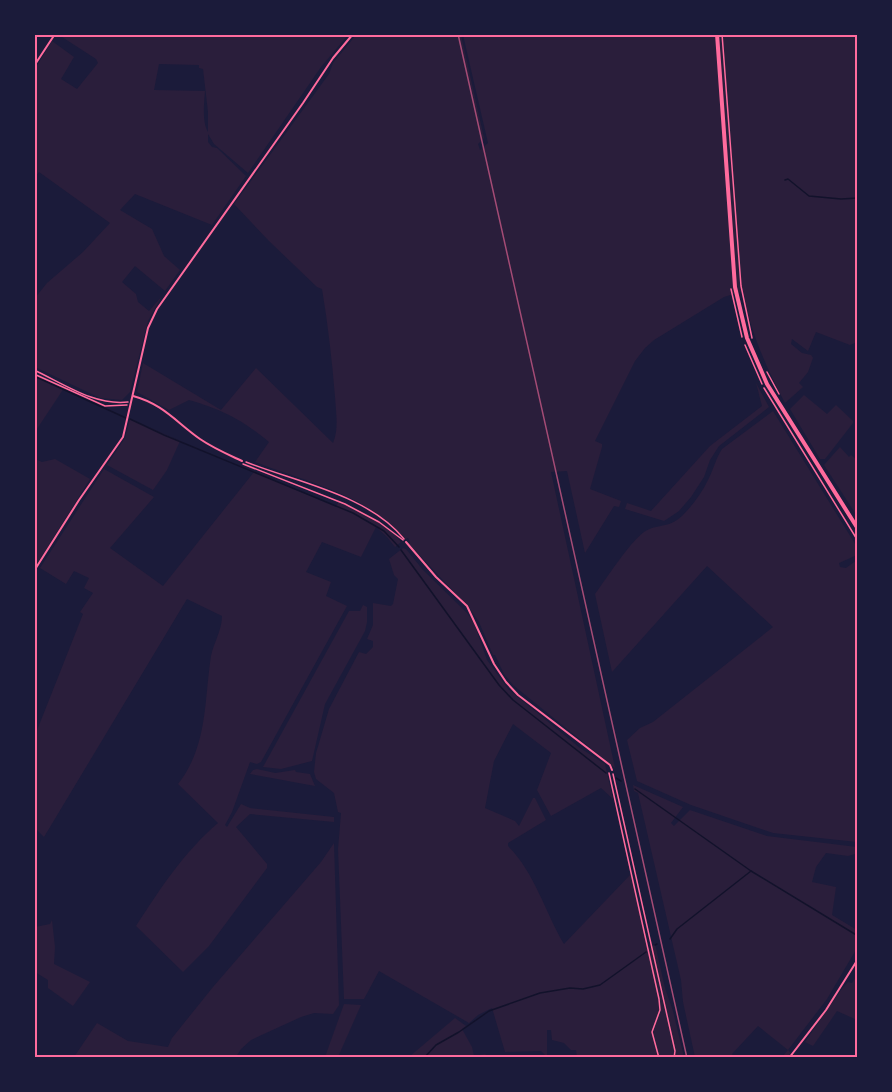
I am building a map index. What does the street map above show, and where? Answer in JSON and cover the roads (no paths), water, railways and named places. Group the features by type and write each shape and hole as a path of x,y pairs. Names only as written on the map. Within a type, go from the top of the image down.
{"main road":[{"path":"717,34 735,287 747,338 767,384 855,521 858,530"}],"street":[{"path":"34,66 55,34"},
{"path":"34,571 123,437 148,328 157,309 333,57 353,34"},
{"path":"133,396 164,409 198,438 242,462"},
{"path":"406,542 436,577 466,606 479,629 484,645 506,682 518,695 607,763 612,770"},
{"path":"789,1058 826,1010 858,959"}],"waterway":[{"path":"785,180 788,179 809,196 858,198"},
{"path":"34,376 126,418"},
{"path":"130,419 353,513 384,531 399,547"},
{"path":"401,550 499,685 513,700 606,773"},
{"path":"616,778 621,781"},
{"path":"635,789 751,871 858,936"},
{"path":"670,939 677,929 751,871"},
{"path":"424,1058 436,1045 489,1011 540,993 600,985 646,952"}],"railway":[{"path":"458,34 687,1058"}]}
